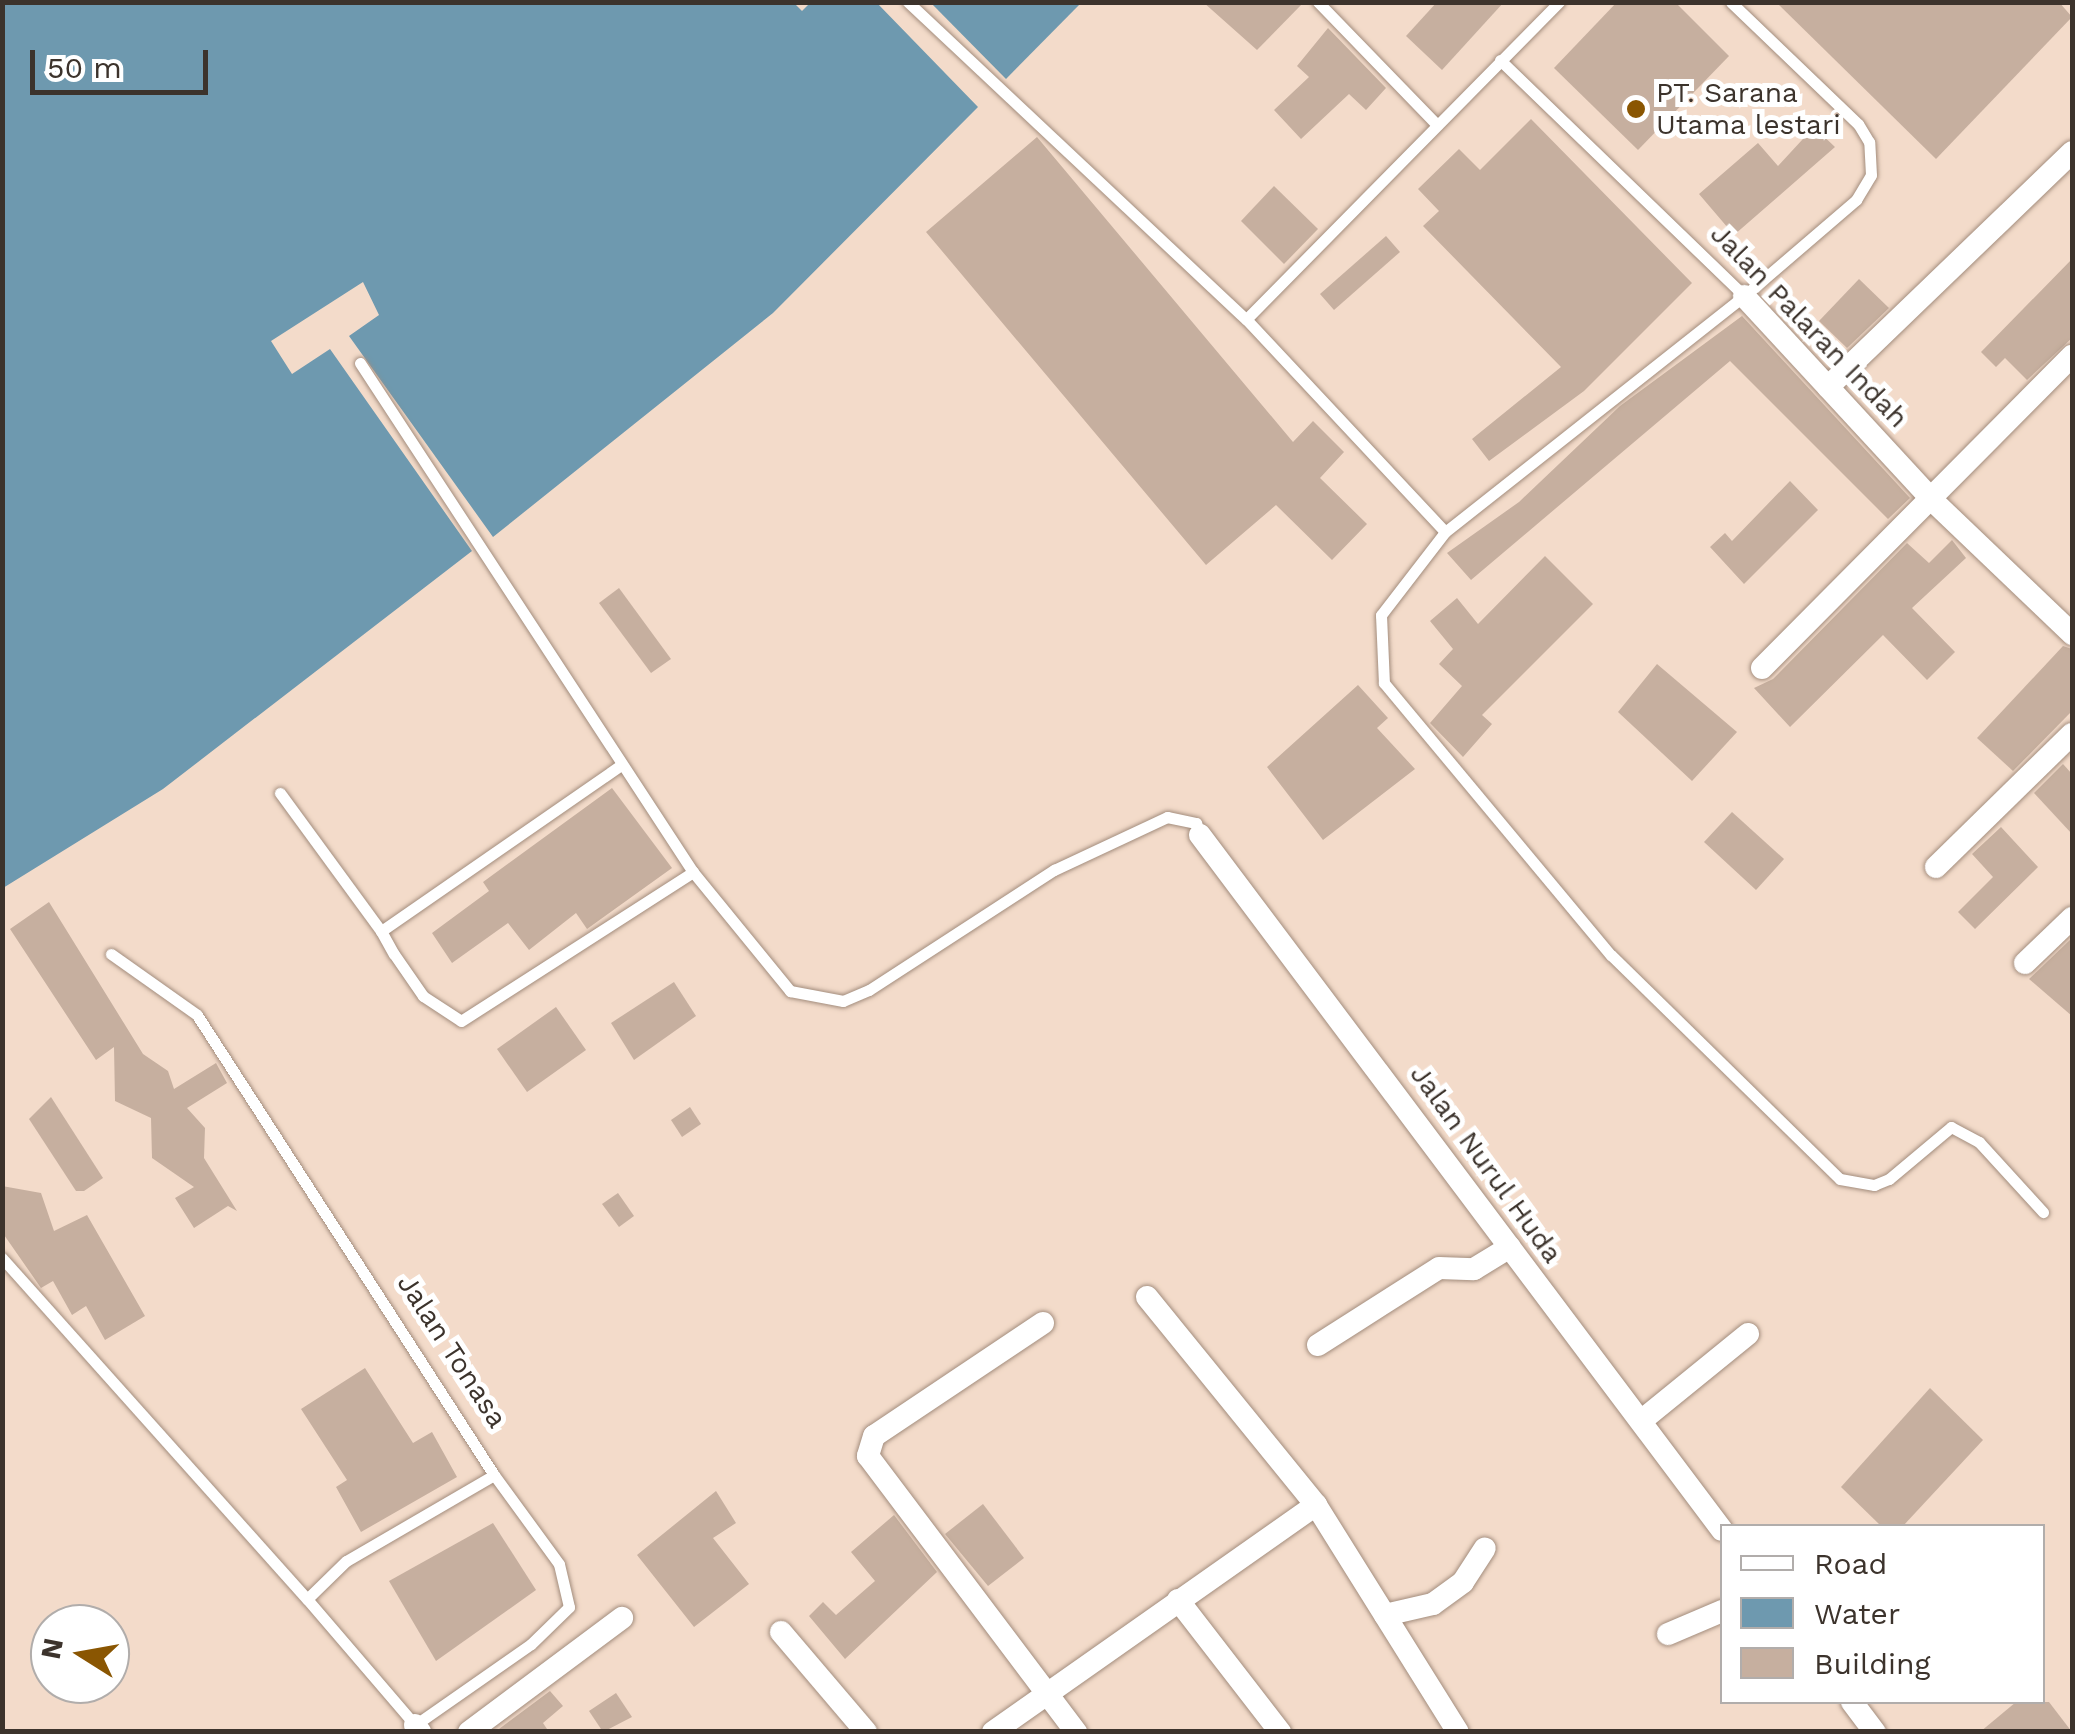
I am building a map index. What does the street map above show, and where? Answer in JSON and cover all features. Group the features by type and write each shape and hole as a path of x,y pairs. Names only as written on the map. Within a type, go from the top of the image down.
{"street":[{"path":"1828,388 2072,152"},
{"name":"Jalan Palaran Indah","path":"1744,296 1932,500 2072,634"},
{"path":"1762,668 2072,356"},
{"path":"1936,868 2072,734"},
{"name":"Jalan Nurul Huda","path":"1200,835 1720,1527"},
{"path":"2025,964 2072,918"},
{"path":"1318,1345 1439,1268 1474,1269 1510,1247"},
{"path":"1147,1297 1316,1504 1458,1732"},
{"path":"1043,1323 874,1436 868,1456 1076,1732"},
{"path":"1641,1422 1748,1334"},
{"path":"993,1732 1316,1504"},
{"path":"1386,1615 1433,1604 1462,1582 1485,1548"},
{"path":"1178,1600 1280,1732"},
{"path":"1668,1634 1720,1612"},
{"path":"469,1732 622,1618"},
{"path":"781,1632 866,1732"},
{"path":"1853,1704 1874,1732"}],"lane":[{"path":"908,2 1246,319 1445,532"},
{"path":"1318,2 1436,124"},
{"path":"1246,319 1560,2"},
{"path":"1731,2 1858,124 1872,161 1856,200 1744,296 1445,532 1380,615 1384,683 1611,954 1840,1178 1874,1185 1889,1179 1952,1127 1980,1142 2043,1212"},
{"name":"Jalan Palaran Indah","path":"1500,60 1744,296"},
{"path":"360,363 693,872 790,991 843,1001 1118,837 1180,815 1200,835"},
{"path":"381,932 621,765"},
{"path":"280,792 423,996 461,1020 693,872"},
{"name":"Jalan Tonasa","path":"110,954 198,1015 494,1476 558,1564 569,1607 531,1644 417,1728"},
{"path":"2,1258 417,1728"},
{"path":"307,1599 346,1561 494,1476"}],"water":[{"path":"3,3 794,3 802,11 810,3 877,3 978,107 773,313 493,537 349,336 379,315 363,282 271,341 292,374 330,349 472,551 163,789 3,888"},
{"path":"931,3 1081,3 1006,79"}],"building":[{"path":"1203,2 1304,2 1257,50"},
{"path":"1437,2 1504,2 1442,70 1406,36"},
{"name":"PT. Sarana Utama lestari","path":"1617,2 1675,2 1729,56 1638,150 1554,68"},
{"path":"1776,2 2059,2 2072,17 1936,159"},
{"path":"1328,28 1386,88 1366,110 1349,94 1301,139 1274,110 1309,77 1297,66"},
{"path":"1531,119 1692,283 1584,391 1489,461 1472,439 1561,367 1423,226 1439,211 1418,189 1459,149 1480,170"},
{"path":"1814,127 1835,147 1734,235 1699,194 1758,143 1778,166"},
{"path":"1037,137 1293,442 1313,421 1344,452 1320,478 1367,524 1332,560 1276,505 1206,565 926,232"},
{"path":"1274,186 1318,229 1284,264 1241,221"},
{"path":"1386,236 1400,252 1334,310 1320,294"},
{"path":"2072,259 2072,338 2027,380 2005,358 1996,367 1981,352"},
{"path":"1859,279 1889,308 1847,348 1819,321"},
{"path":"1742,316 1910,498 1888,519 1730,361 1471,580 1447,553 1519,502 1620,406"},
{"path":"1790,481 1818,510 1744,584 1710,547 1725,533 1732,541"},
{"path":"1952,540 1966,558 1912,608 1955,652 1927,680 1883,635 1790,727 1754,688 1773,679 1907,543 1929,563"},
{"path":"1545,556 1593,604 1482,715 1492,724 1463,757 1430,723 1462,686 1439,664 1453,649 1430,621 1457,598 1478,624"},
{"path":"619,588 671,659 651,673 599,603"},
{"path":"2063,646 2072,649 2072,711 2013,771 1977,738"},
{"path":"1657,664 1737,732 1692,781 1618,712"},
{"path":"1358,685 1388,718 1377,728 1415,769 1323,840 1267,767"},
{"path":"2063,764 2072,774 2072,834 2034,793"},
{"path":"612,788 672,868 587,929 576,913 529,950 508,923 452,963 432,933 489,891 483,882"},
{"path":"1732,812 1784,859 1756,890 1704,842"},
{"path":"2001,827 2038,867 1975,929 1958,912 1993,877 1972,854"},
{"path":"49,902 143,1054 168,1071 174,1089 216,1063 227,1083 187,1108 205,1128 204,1158 237,1211 228,1206 194,1228 175,1198 194,1187 152,1158 151,1118 115,1101 114,1047 96,1060 10,929"},
{"path":"2072,938 2072,1016 2029,979"},
{"path":"674,982 696,1016 634,1060 611,1023"},
{"path":"556,1007 586,1050 527,1092 497,1049"},
{"path":"51,1097 103,1178 84,1191 76,1191 29,1119"},
{"path":"690,1107 701,1124 682,1137 671,1120"},
{"path":"2,1186 41,1193 54,1231 87,1215 145,1316 105,1340 86,1306 72,1315 53,1281 41,1288 2,1232"},
{"path":"618,1193 634,1216 619,1227 602,1204"},
{"path":"365,1368 413,1443 432,1432 457,1477 361,1532 336,1487 347,1480 301,1409"},
{"path":"1930,1388 1983,1440 1905,1524 1879,1524 1841,1487"},
{"path":"716,1491 736,1523 713,1538 749,1584 694,1627 637,1555"},
{"path":"983,1504 1024,1558 988,1586 945,1534"},
{"path":"894,1515 937,1572 845,1659 809,1616 823,1602 836,1615 875,1581 851,1552"},
{"path":"493,1523 536,1590 436,1661 389,1581"},
{"path":"550,1691 563,1706 543,1723 549,1732 495,1732"},
{"path":"616,1693 632,1717 603,1732 589,1711"},
{"path":"2049,1702 2072,1732 1980,1732 2014,1704"}],"place":[{"name":"PT. Sarana Utama lestari","path":"1636,109"}]}
